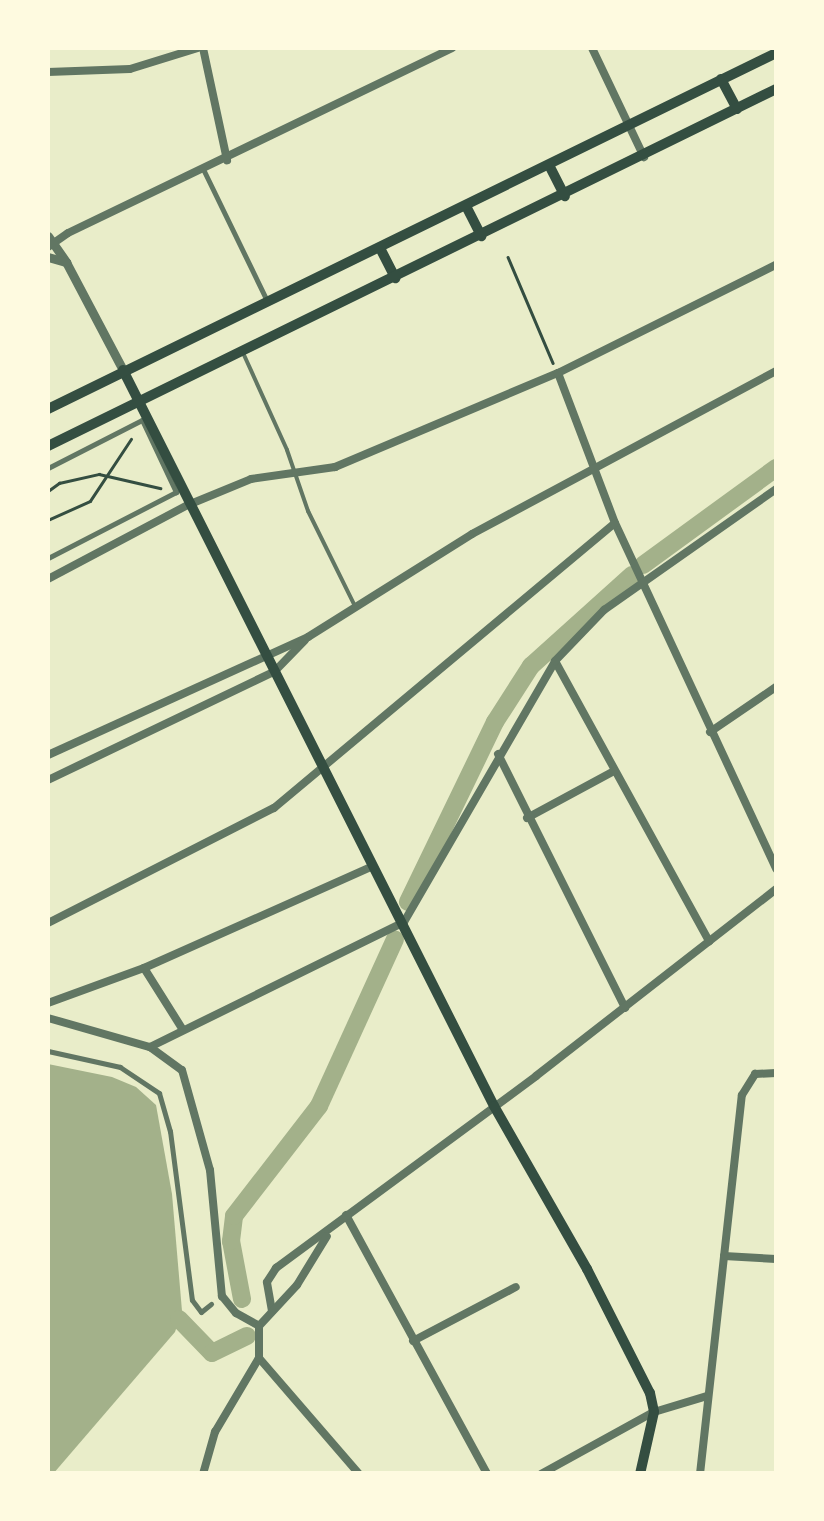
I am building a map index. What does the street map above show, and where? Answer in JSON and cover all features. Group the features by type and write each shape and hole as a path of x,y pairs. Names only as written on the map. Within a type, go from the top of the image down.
{"main road":[{"path":"48,409 776,53"},
{"path":"722,79 738,109"},
{"path":"48,446 565,196 776,89"},
{"path":"549,165 565,196"},
{"path":"466,206 482,236"},
{"path":"380,248 396,278"},
{"path":"123,370 188,506 276,671 494,1106 587,1269 650,1393 654,1412 640,1474"}],"street":[{"path":"48,72 130,68 200,48 227,160"},
{"path":"123,370 66,262 50,241 227,160 452,48"},
{"path":"592,48 644,157"},
{"path":"204,171 267,302"},
{"path":"48,257 66,262"},
{"path":"48,578 251,478 336,467 558,373 776,266"},
{"path":"48,756 308,637 472,534 776,372"},
{"path":"558,373 615,523 776,869"},
{"path":"48,468 142,420 176,492 48,558"},
{"path":"150,1047 404,922 555,661 604,610 776,489"},
{"path":"48,924 246,824 325,769 615,523"},
{"path":"48,780 276,671 308,637"},
{"path":"555,661 709,940"},
{"path":"710,732 776,688"},
{"path":"498,754 625,1008"},
{"path":"527,818 614,770"},
{"path":"48,1003 144,968 371,867"},
{"path":"272,1311 266,1286 272,1272 776,890"},
{"path":"144,968 182,1030"},
{"path":"48,1018 150,1047 182,1070 202,1132 222,1296 236,1314 259,1326"},
{"path":"48,1051 120,1068 159,1093 170,1130 192,1300 201,1312 212,1304"},
{"path":"700,1474 742,1095 754,1074 776,1073"},
{"path":"346,1215 488,1474"},
{"path":"203,1474 206,1456 259,1358 259,1326 312,1266 329,1232"},
{"path":"724,1256 776,1258"},
{"path":"414,1340 516,1287"},
{"path":"259,1358 360,1474"},
{"path":"541,1474 654,1412 707,1396"}],"lane":[{"path":"243,353 296,472 308,511 355,606"}],"path":[{"path":"508,258 558,373"},
{"path":"48,520 90,501 142,420"},
{"path":"48,491 59,483 99,474 176,492"}],"shaded area":[{"path":"48,1064 112,1077 136,1087 156,1105 172,1194 182,1311 175,1332 53,1474 48,1473"}],"waterway":[{"path":"643,565 776,468"},
{"path":"408,902 495,722 531,666 632,575"},
{"path":"242,1299 231,1241 234,1216 319,1106 395,939"},
{"path":"179,1319 212,1353 247,1336"}]}
